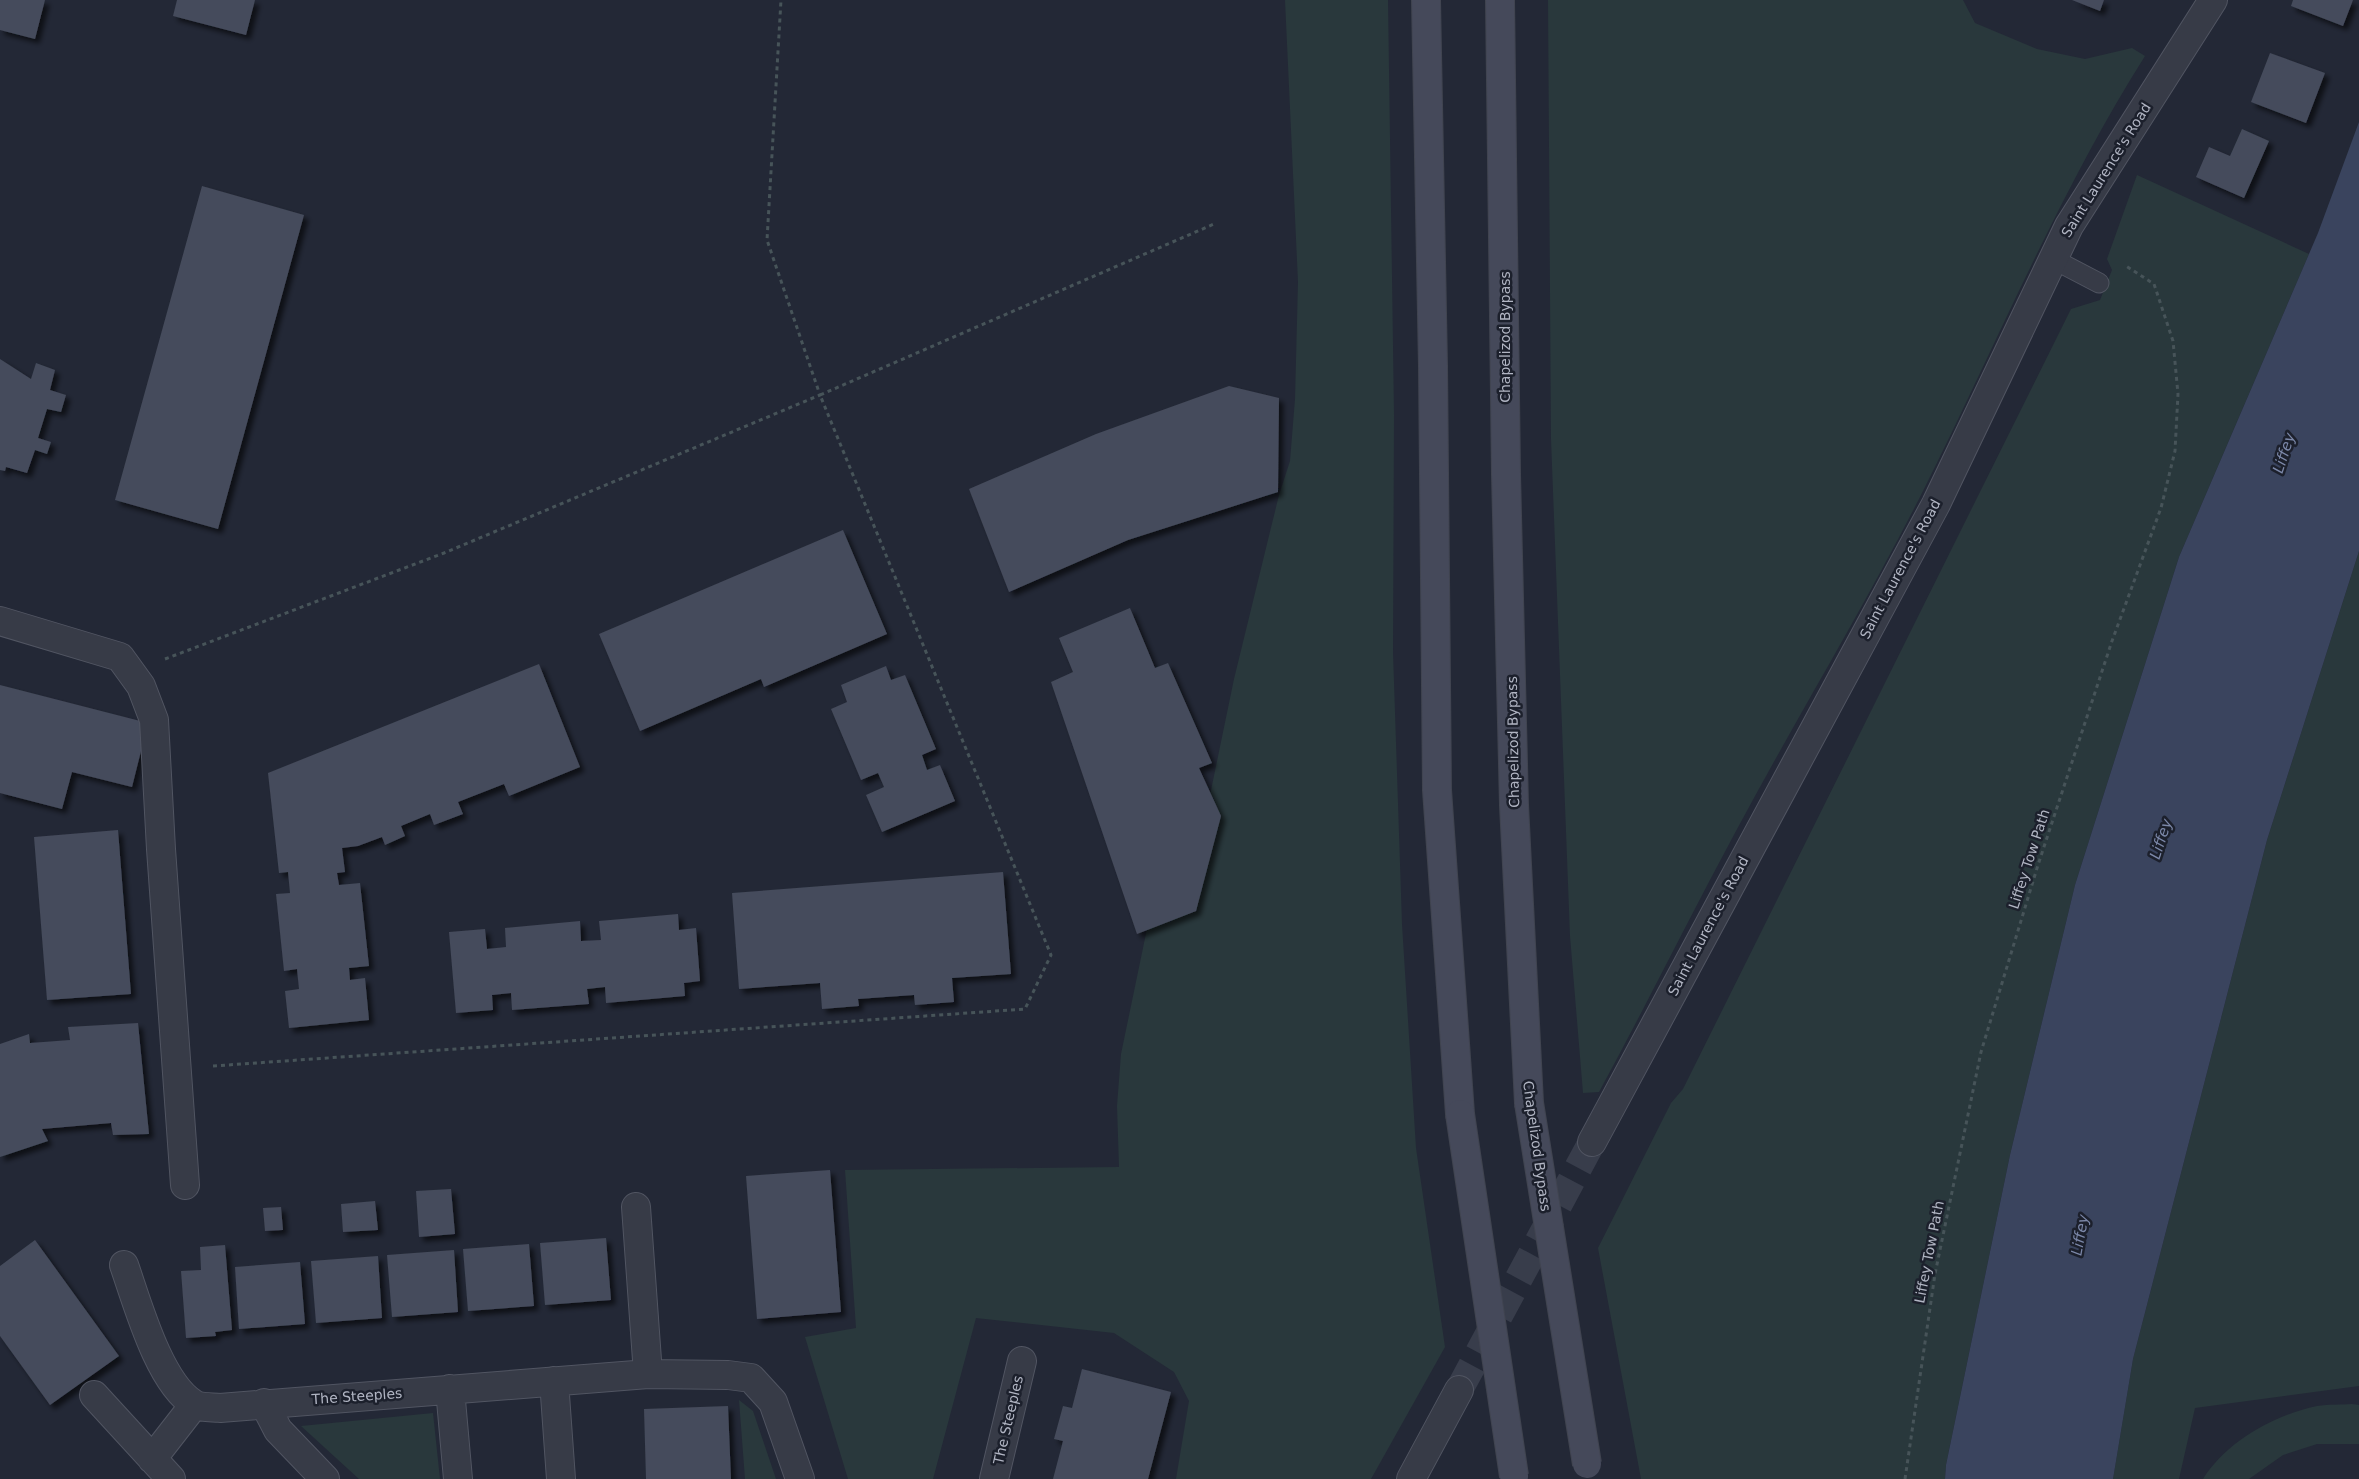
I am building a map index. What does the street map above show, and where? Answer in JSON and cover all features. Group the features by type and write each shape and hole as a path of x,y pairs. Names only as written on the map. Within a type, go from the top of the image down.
{"main road":[{"path":"1426,0 1433,356 1437,790 1460,1114 1514,1477"},
{"name":"Chapelizod Bypass","path":"1500,0 1506,474 1514,805 1529,1103 1588,1471"}],"street":[{"name":"Saint Laurence's Road","path":"1592,1142 1936,504 2069,226 2213,0"},
{"path":"0,621 120,657 141,686 154,720 161,859 185,1186"},
{"path":"636,1207 648,1374"},
{"path":"124,1265 150,1340 175,1386 194,1404 152,1459"},
{"name":"The Steeples","path":"994,1479 1022,1360"},
{"name":"The Steeples","path":"194,1404 220,1408 648,1374 728,1375 751,1378 773,1402 800,1479"},
{"path":"554,1381 561,1479"},
{"path":"450,1389 458,1479"},
{"path":"1411,1479 1459,1390"},
{"path":"94,1395 171,1479"},
{"path":"264,1403 278,1430 325,1479"}],"lane":[{"path":"2053,259 2099,283"}],"path":[{"path":"212,1066 1025,1009 1051,955 820,395 767,240 780,0"},
{"path":"156,663 444,553 820,395 1214,224"},
{"name":"Liffey Tow Path","path":"1905,1479 1935,1274 1982,1052 2038,865 2112,641 2162,508 2175,451 2178,394 2173,341 2154,284 2130,268"}],"shaded area":[{"path":"1285,0 1388,0 1394,415 1393,652 1402,924 1416,1148 1445,1347 1371,1479 1176,1479 1189,1401 1174,1372 1114,1333 976,1318 933,1479 848,1479 805,1337 856,1328 845,1170 1119,1167 1117,1106 1121,1054 1154,895 1203,829 1234,679 1279,495 1290,461 1295,399 1298,282"},
{"path":"1548,0 1963,0 1975,23 2037,49 2085,59 2132,48 2145,56 2113,108 2056,216 1901,534 1736,831 1599,1092 1583,1093 1570,936 1551,439"},
{"path":"2137,175 2309,254 2179,557 2075,885 2010,1155 1946,1465 1945,1479 1641,1479 1598,1248 1671,1103 1683,1089 2071,309 2100,300 2112,270 2107,259"},
{"path":"2359,551 2359,1386 2195,1408 2179,1479 2113,1479 2133,1359 2267,840"},
{"path":"739,1400 753,1411 776,1479 745,1479"},
{"path":"2359,1405 2359,1444 2317,1444 2283,1455 2249,1479 2203,1479 2225,1453 2238,1442 2268,1423 2317,1406"},
{"path":"433,1413 440,1479 359,1479 301,1426"}],"water":[{"name":"Liffey","path":"2359,122 2359,551 2267,840 2133,1359 2113,1479 1945,1479 1946,1465 2010,1155 2075,885 2179,557 2318,233"}],"building":[{"path":"0,0 45,0 35,39 0,30"},
{"path":"177,0 255,0 246,35 173,16"},
{"path":"2072,0 2104,0 2100,11"},
{"path":"2293,0 2353,0 2343,26 2291,6"},
{"path":"2270,53 2325,73 2306,123 2251,102"},
{"path":"2242,129 2269,141 2244,198 2196,177 2209,147 2230,156"},
{"path":"202,186 304,215 218,529 115,500"},
{"path":"0,359 31,379 36,363 55,370 50,390 66,395 61,412 47,409 38,438 51,442 47,454 35,450 27,473 6,467 5,471 0,470"},
{"path":"1229,386 1279,398 1278,492 1128,540 1009,592 969,489 1096,434"},
{"path":"843,530 887,634 764,687 761,679 640,731 599,634"},
{"path":"1130,608 1155,668 1168,663 1212,763 1199,768 1221,816 1196,911 1137,934 1051,682 1073,672 1059,638"},
{"path":"539,664 580,767 509,796 504,784 458,802 463,814 434,825 430,814 401,826 405,836 385,845 382,837 358,846 342,848 345,872 337,873 339,885 360,883 369,966 349,968 350,980 365,978 369,1020 289,1028 285,991 299,989 297,969 284,971 276,894 290,893 288,872 279,873 268,773"},
{"path":"886,666 891,680 905,675 936,749 922,755 927,770 940,765 955,801 882,832 866,795 884,787 878,773 861,780 831,709 847,702 841,685"},
{"path":"0,685 148,723 132,787 72,772 62,809 0,793"},
{"path":"118,830 131,994 47,1000 34,837"},
{"path":"1003,872 1011,974 952,978 954,1002 915,1005 914,995 858,999 859,1006 822,1009 820,983 739,989 732,893"},
{"path":"678,914 679,930 696,928 700,981 684,983 685,996 606,1003 605,987 587,989 589,1004 512,1010 511,993 492,995 493,1010 456,1013 449,932 485,929 487,949 506,947 505,928 580,921 581,941 601,940 599,921"},
{"path":"138,1023 149,1134 113,1135 111,1123 42,1129 48,1141 0,1157 0,1044 29,1034 30,1043 70,1040 68,1027"},
{"path":"830,1170 841,1312 757,1319 746,1176"},
{"path":"451,1189 455,1234 419,1237 416,1191"},
{"path":"375,1201 378,1230 343,1232 341,1204"},
{"path":"281,1207 283,1230 265,1231 263,1208"},
{"path":"606,1238 611,1300 545,1305 540,1243"},
{"path":"35,1240 119,1356 50,1405 0,1336 0,1266"},
{"path":"529,1244 534,1306 468,1311 463,1249"},
{"path":"225,1245 232,1330 215,1332 216,1336 186,1338 181,1271 201,1270 200,1247"},
{"path":"454,1250 458,1312 392,1317 387,1255"},
{"path":"378,1256 382,1318 316,1323 311,1261"},
{"path":"300,1262 305,1324 239,1329 235,1267"},
{"path":"1082,1369 1171,1392 1148,1479 1053,1479 1063,1441 1054,1439 1063,1406 1072,1408"},
{"path":"728,1406 731,1479 646,1479 644,1409"}],"tunnel":[{"path":"1459,1390 1592,1142"}]}
